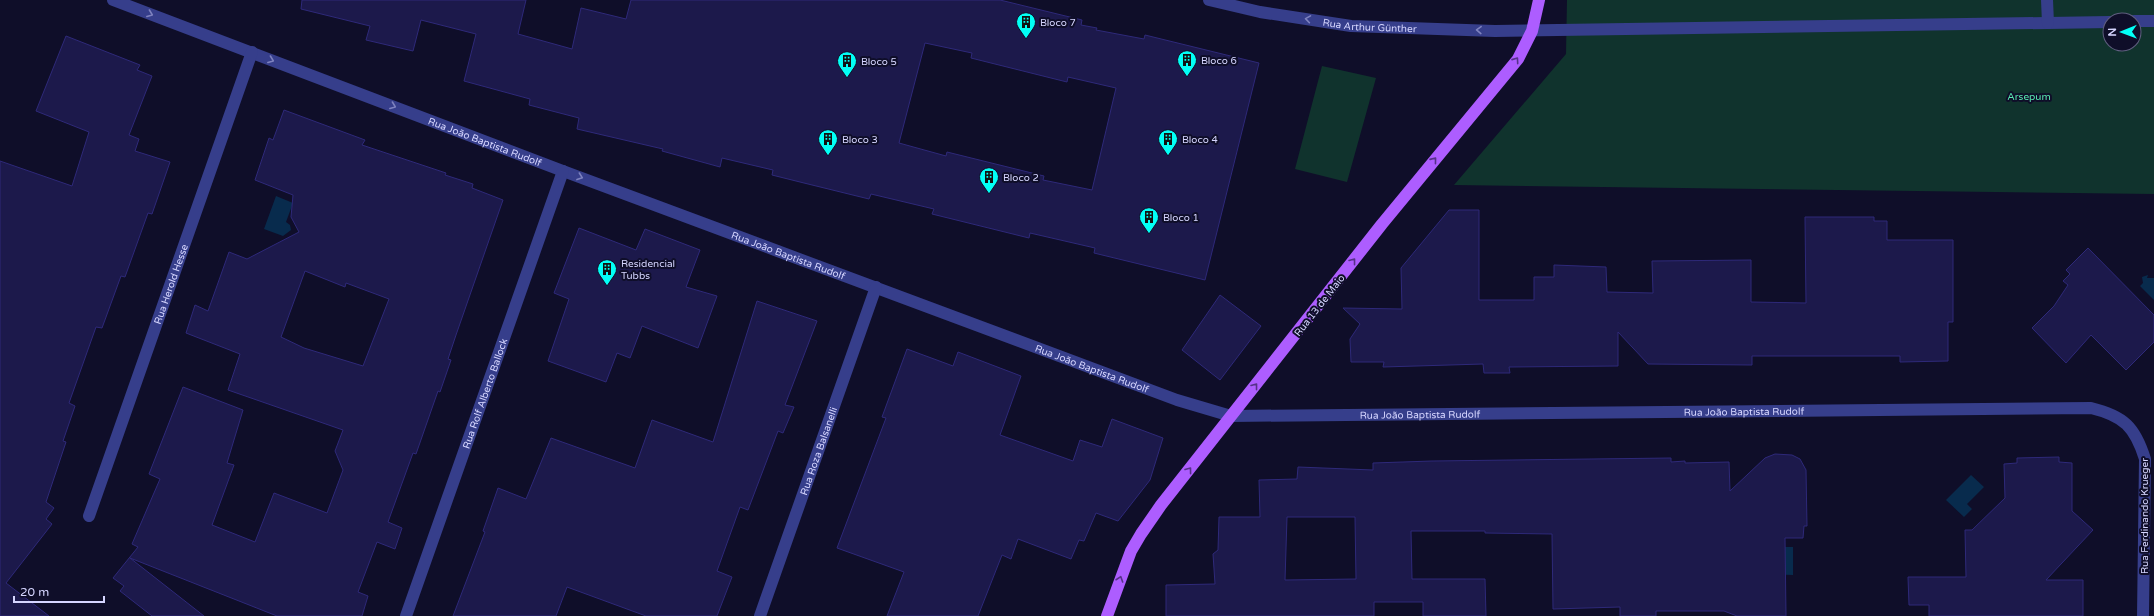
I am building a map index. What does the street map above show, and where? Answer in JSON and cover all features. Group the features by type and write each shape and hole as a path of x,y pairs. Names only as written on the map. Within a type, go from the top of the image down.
{"main road":[{"name":"Rua 13 de Maio","path":"1107,616 1123,571 1141,534 1231,416 1377,230 1518,58 1532,31 1539,0"}],"street":[{"name":"Rua João Baptista Rudolf","path":"113,0 563,171 1177,400 1231,416 2091,408 2111,413 2126,422"},
{"name":"Rua Arthur Günther","path":"1209,0 1260,12 1351,26 1532,31 2102,22"},
{"path":"2047,0 2048,23"},
{"path":"2142,21 2154,21"},
{"name":"Rua Herold Hesse","path":"89,516 252,52"},
{"name":"Rua Rolf Alberto Ballock","path":"406,616 563,171"},
{"name":"Rua Roza Balsanelli","path":"760,616 876,287"},
{"name":"Rua Ferdinando Krueger","path":"2126,422 2139,438 2145,459 2143,616"}],"green space":[{"name":"Arsepum","path":"1567,0 2154,0 2154,194 1454,185 1566,54"},
{"path":"1322,66 1376,78 1347,182 1295,169"}],"water":[{"path":"276,196 293,203 286,222 290,225 291,230 283,236 264,229"},
{"path":"2148,275 2147,278 2154,278 2154,300 2140,286 2143,283 2142,277"},
{"path":"1971,475 1984,487 1967,504 1972,509 1964,517 1946,500"},
{"path":"1781,547 1793,547 1793,575 1757,574"}],"building":[{"path":"302,0 526,0 518,34 572,49 581,8 626,19 631,0 1000,0 1082,20 1081,25 1097,28 1096,30 1144,39 1145,35 1259,63 1205,280 1094,253 1095,248 1030,233 1029,238 932,214 934,209 871,194 869,199 772,175 773,170 722,158 720,167 662,151 663,149 577,129 579,118 529,105 530,99 464,81 476,34 421,20 413,51 366,40 370,26 301,9","holes":["925,43 972,53 971,58 1067,82 1068,77 1116,88 1092,190 1043,180 1044,176 947,152 946,156 899,143"]},
{"path":"66,36 140,65 137,70 152,76 129,135 139,139 135,151 170,162 152,214 148,213 125,277 121,276 102,328 96,327 69,403 75,406 63,441 66,442 46,502 54,508 46,519 52,524 6,583 49,616 0,616 0,161 72,186 89,132 36,111"},
{"path":"284,110 365,140 362,145 446,173 445,175 473,184 472,188 503,200 448,359 451,360 440,392 438,391 416,454 413,453 388,522 402,528 395,549 377,542 358,592 368,596 362,616 277,616 130,558 204,616 152,616 120,591 124,586 113,578 138,547 132,544 160,479 149,474 183,387 243,410 227,463 234,465 212,525 255,542 274,493 327,513 343,470 335,451 343,430 228,390 240,354 186,333 195,305 208,311 229,252 247,259 299,232 291,217 293,195 255,180 269,138 273,140","holes":["305,271 345,287 346,283 389,299 363,366 304,348 281,337"]},
{"path":"1449,210 1479,210 1479,300 1534,300 1534,277 1554,277 1554,265 1606,267 1607,292 1653,293 1652,261 1751,260 1751,302 1806,303 1805,217 1874,217 1874,221 1887,221 1887,240 1953,240 1953,322 1948,322 1948,361 1900,362 1900,356 1752,356 1752,365 1648,364 1618,332 1618,366 1509,367 1510,373 1484,373 1483,364 1383,367 1384,362 1351,362 1350,339 1360,324 1343,308 1402,309 1401,268"},
{"path":"579,228 636,250 645,229 700,250 686,287 717,296 698,348 642,326 630,358 617,353 606,382 548,361 569,299 554,293"},
{"path":"2088,248 2154,315 2154,342 2126,370 2091,335 2066,363 2032,328 2054,306 2068,285 2063,281 2070,274 2066,270"},
{"path":"1220,295 1261,326 1220,380 1182,350"},
{"path":"757,301 817,321 785,405 794,407 783,433 778,431 748,510 740,507 717,571 732,577 717,616 646,616 567,587 556,616 453,616 485,532 483,531 498,488 526,499 551,438 635,468 652,420 713,442"},
{"path":"907,349 953,366 958,352 1021,376 1000,435 1073,461 1080,440 1102,447 1112,419 1163,438 1150,480 1118,521 1096,513 1084,541 1079,540 1071,559 1018,539 1011,559 1002,555 978,616 887,616 904,572 837,548 886,418 882,417"},
{"path":"1775,454 1792,455 1800,459 1806,470 1807,526 1804,526 1803,538 1785,538 1786,616 1737,616 1724,611 1656,611 1656,616 1620,616 1620,607 1553,609 1552,534 1485,533 1485,531 1411,531 1412,579 1485,579 1486,616 1423,616 1423,602 1374,602 1374,616 1166,616 1166,585 1215,584 1213,554 1218,550 1219,517 1260,517 1259,480 1297,479 1298,467 1373,470 1373,463 1671,458 1671,462 1685,461 1685,463 1729,462 1730,491 1765,458","holes":["1287,517 1355,517 1356,579 1285,580"]},
{"path":"2059,457 2059,462 2072,463 2072,511 2093,530 2046,580 2083,580 2083,616 1929,616 1929,605 1909,605 1908,577 1966,577 1965,530 1972,530 2005,498 2004,464 2017,463 2017,458"}],"place":[{"name":"Bloco 7","path":"1026,39"},
{"name":"Bloco 6","path":"1187,77"},
{"name":"Bloco 5","path":"847,78"},
{"name":"Bloco 3","path":"828,156"},
{"name":"Bloco 4","path":"1168,156"},
{"name":"Bloco 2","path":"989,194"},
{"name":"Bloco 1","path":"1149,234"},
{"name":"Residencial Tubbs","path":"607,286"}]}
